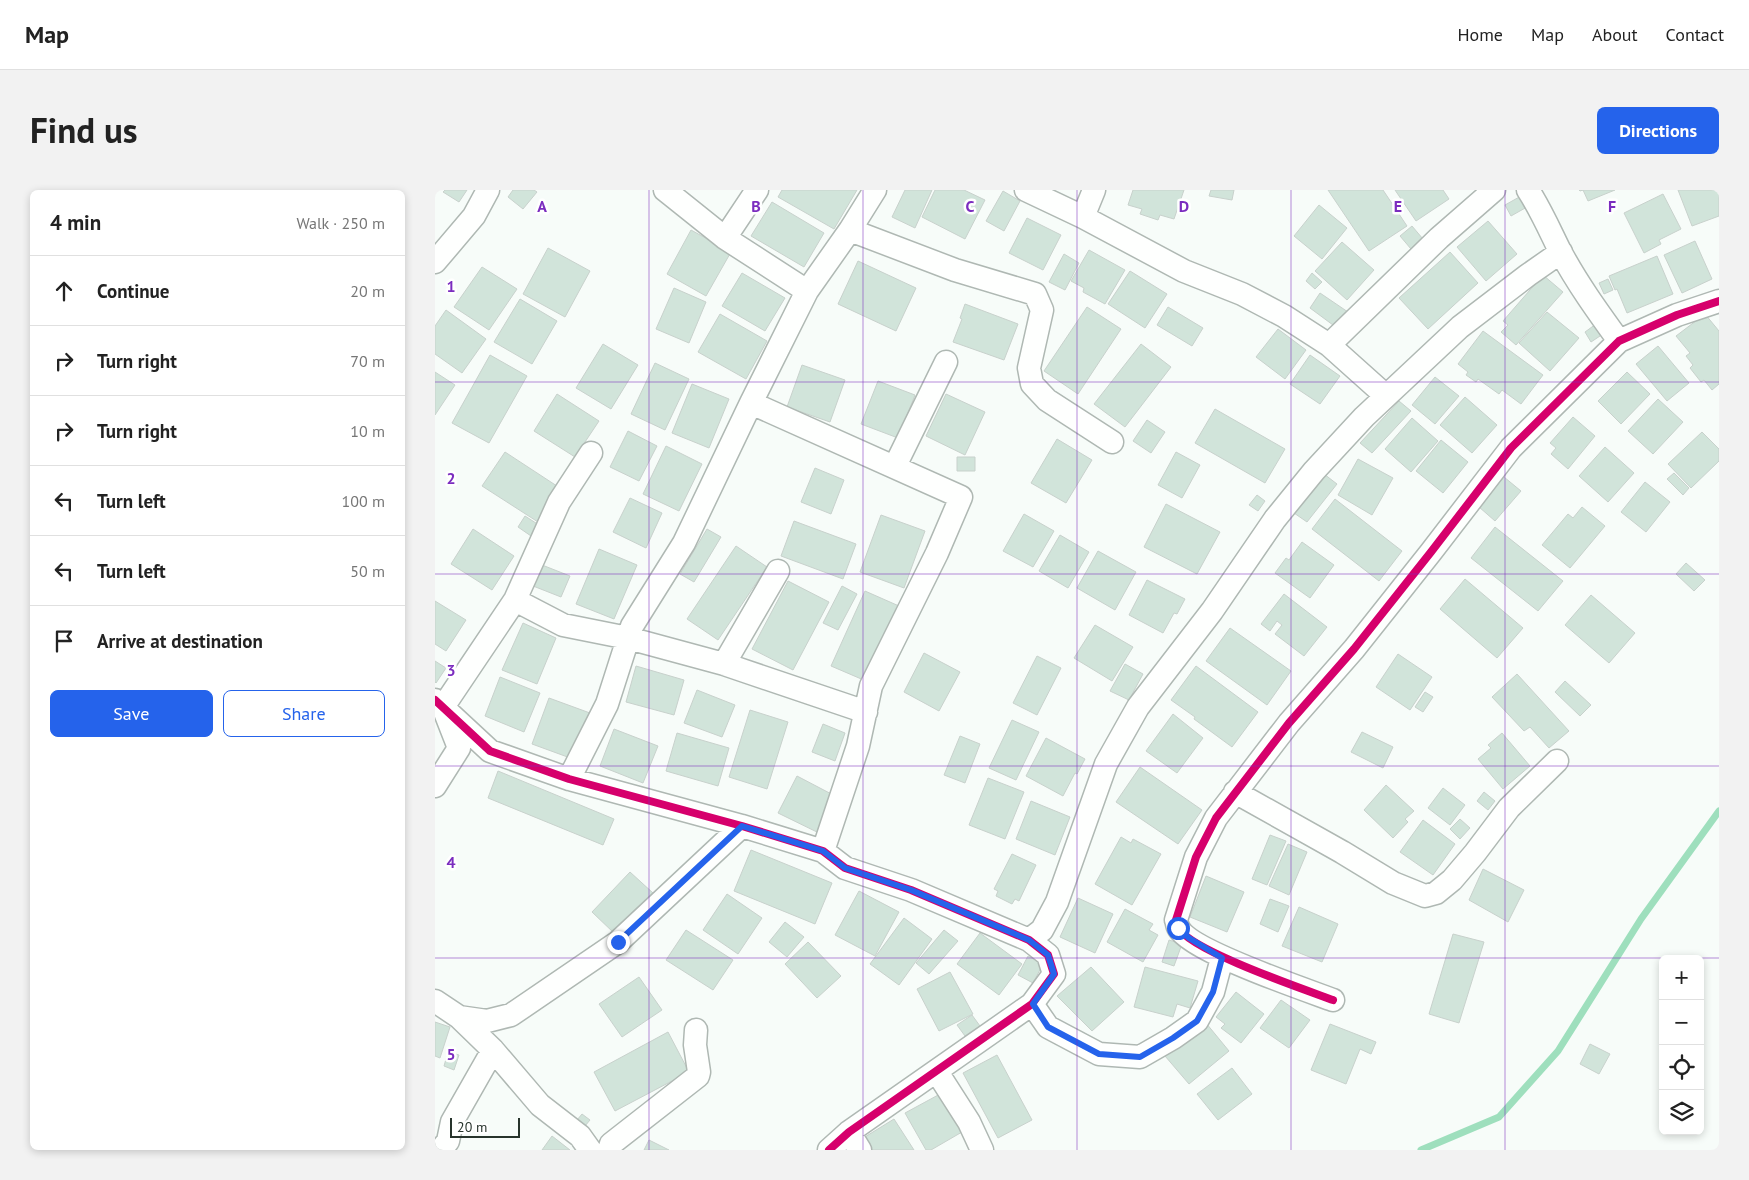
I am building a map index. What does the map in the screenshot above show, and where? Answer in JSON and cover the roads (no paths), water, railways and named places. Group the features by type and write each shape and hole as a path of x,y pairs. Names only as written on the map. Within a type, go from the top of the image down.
{"street":[{"path":"435,262 474,216 488,190"},
{"path":"665,190 725,238 807,291"},
{"path":"725,238 757,190"},
{"path":"569,779 607,704 632,626 684,543 751,402 807,291 850,230 875,190"},
{"path":"1026,190 1083,217 1184,271 1242,294 1284,316 1329,345 1386,396"},
{"path":"1083,217 1094,190"},
{"path":"1329,345 1439,238 1494,190"},
{"path":"1529,190 1585,294 1619,341"},
{"path":"850,230 955,270 1035,294 1042,310 1029,368 1032,384 1047,400 1112,442"},
{"path":"1029,940 1042,930 1057,902 1106,764 1138,707 1212,611 1275,519 1308,478 1363,416 1460,327 1561,252"},
{"path":"1333,1000 1222,958 1189,938 1178,928 1177,920 1196,857 1217,818 1289,723 1354,649 1511,448 1619,341 1677,316 1719,301"},
{"path":"895,466 946,362"},
{"path":"751,402 961,497 937,553 871,686 858,746 823,851"},
{"path":"439,704 515,600 559,502 591,454"},
{"path":"724,664 778,571"},
{"path":"515,600 563,624 628,638 724,664 866,712"},
{"path":"439,704 490,751 569,779 742,826 823,851 845,868 911,890 1029,940 1048,955 1054,974 1033,1004 937,1072 855,1141 829,1150"},
{"path":"435,786 459,748 439,704"},
{"path":"1235,792 1393,883 1425,896 1436,893 1452,880 1509,808 1557,760"},
{"path":"459,1017 487,1021 511,1015 618,942 742,826"},
{"path":"1033,1004 1048,1027 1099,1054 1140,1057 1173,1038 1197,1021 1213,992 1222,958"},
{"path":"435,1002 459,1017 493,1050 540,1105 580,1136 590,1150"},
{"path":"609,1150 611,1144 698,1076 695,1045 696,1030"},
{"path":"441,1150 448,1141 452,1122 493,1050"},
{"path":"937,1072 969,1122 982,1150"}],"waterway":[{"path":"1421,1150 1499,1117 1558,1051 1641,919 1719,811"}]}
